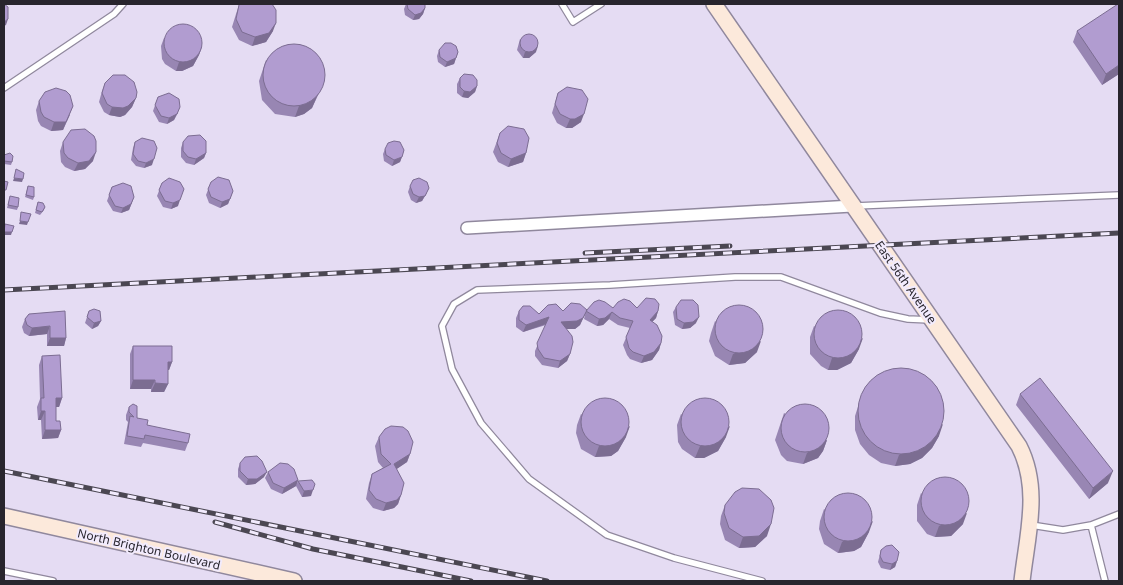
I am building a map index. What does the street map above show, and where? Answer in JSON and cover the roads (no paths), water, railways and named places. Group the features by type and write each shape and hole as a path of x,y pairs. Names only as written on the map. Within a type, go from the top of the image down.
{"main road":[{"name":"East 56th Avenue","path":"714,4 852,206 1003,420 1024,456 1030,472 1032,489 1022,581"},
{"name":"North Brighton Boulevard","path":"4,516 294,581"}],"street":[{"path":"467,228 852,206"}],"lane":[{"path":"4,88 114,14 123,4"},
{"path":"562,4 573,22 601,4"},
{"path":"852,206 1119,195"},
{"path":"762,581 674,558 607,535 529,479 481,423 452,369 442,326 454,304 477,290 781,277 880,313 908,319 932,320"},
{"path":"1029,524 1063,530 1091,525 1119,514"},
{"path":"1091,525 1105,581"},
{"path":"4,571 53,581"}],"railway":[{"path":"4,290 1119,233"},
{"path":"585,253 730,246"},
{"path":"4,471 547,581"},
{"path":"215,522 313,549 471,581"}]}
